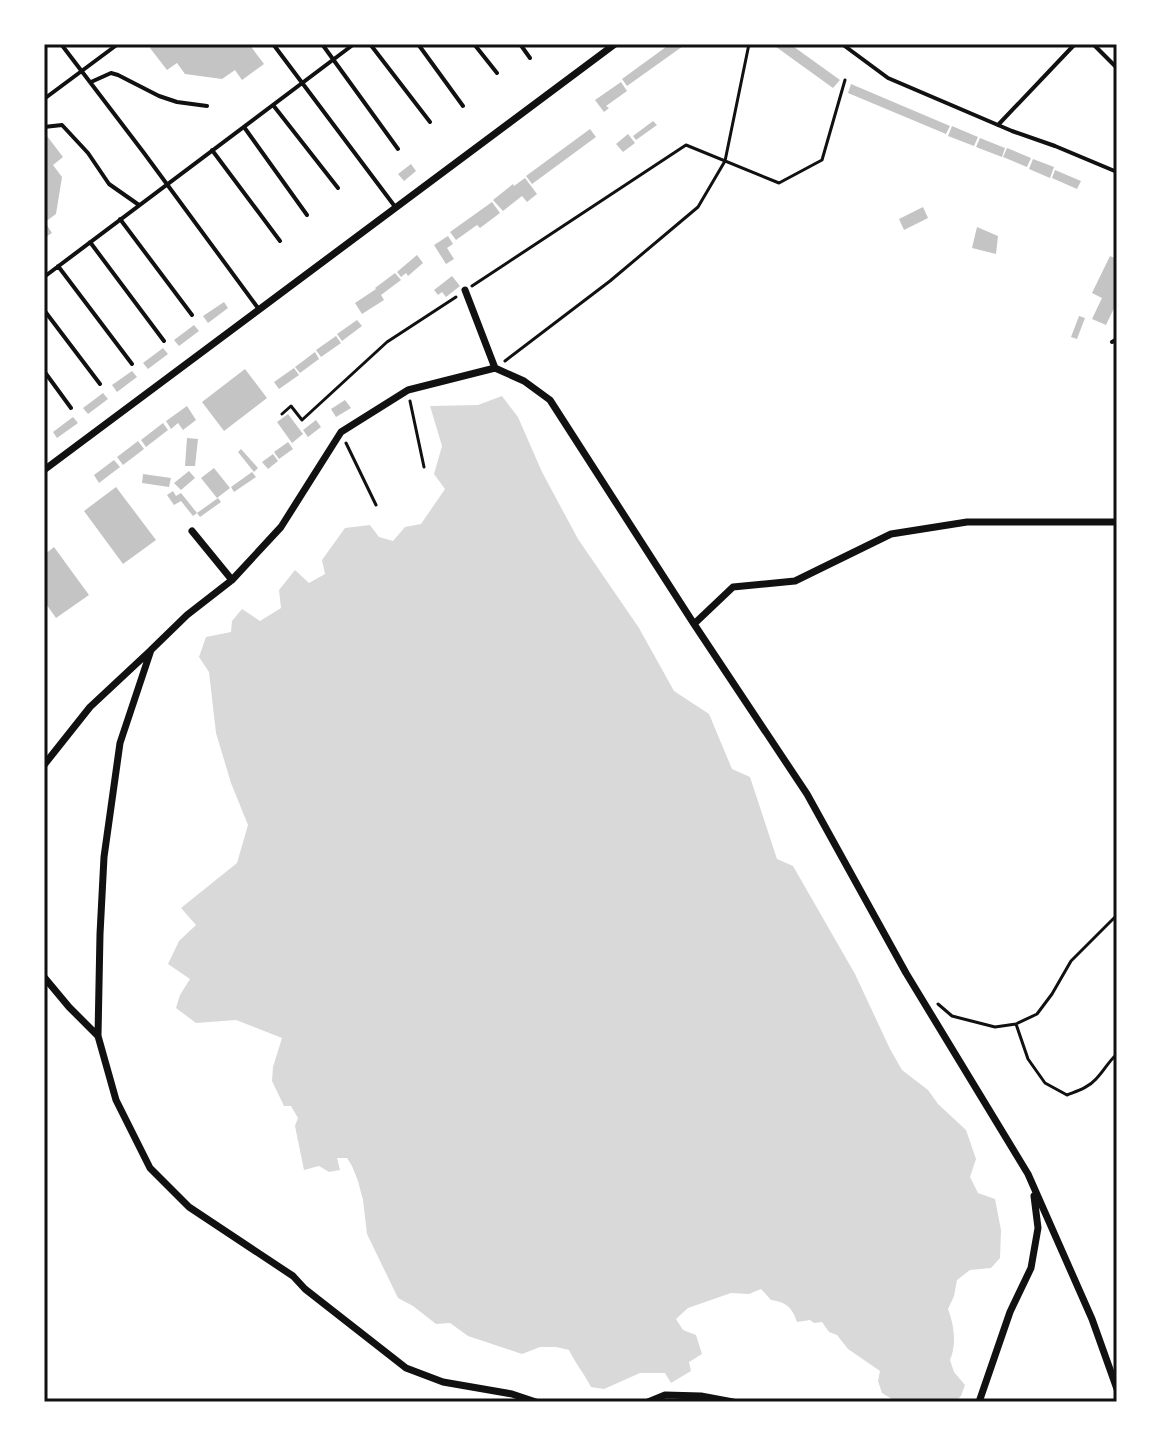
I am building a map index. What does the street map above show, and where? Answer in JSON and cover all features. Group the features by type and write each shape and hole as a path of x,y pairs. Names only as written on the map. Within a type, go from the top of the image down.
{"street":[{"path":"44,470 615,44"},
{"path":"465,290 495,368"},
{"path":"44,765 90,707 187,615 232,580 281,527 341,432 408,390 495,368 524,381 550,400 807,794 906,973 1028,1174 1092,1319 1117,1389"},
{"path":"694,624 733,587 795,581 891,534 967,522 1117,522"},
{"path":"192,531 232,580"},
{"path":"151,650 120,743 104,857 98,1036 116,1100 150,1168 189,1207 293,1276 305,1289 406,1368 443,1382 512,1394 536,1402"},
{"path":"44,977 98,1036"},
{"path":"979,1402 1010,1312 1031,1268 1038,1228 1032,1186"},
{"path":"648,1402 665,1395 701,1396 733,1402"}],"lane":[{"path":"61,44 260,310"},
{"path":"44,99 118,44"},
{"path":"273,44 396,208"},
{"path":"322,44 398,149"},
{"path":"44,277 354,44"},
{"path":"370,44 430,122"},
{"path":"418,44 463,106"},
{"path":"474,44 497,73"},
{"path":"520,44 530,58"},
{"path":"842,44 888,78 1117,172"},
{"path":"998,125 1075,44"},
{"path":"1093,44 1117,68"},
{"path":"91,82 111,73 159,96 207,106"},
{"path":"273,105 338,188"},
{"path":"44,127 62,125 88,153 109,184 139,205"},
{"path":"244,127 307,215"},
{"path":"212,150 280,241"},
{"path":"120,219 192,315"},
{"path":"90,242 164,341"},
{"path":"58,266 132,364"},
{"path":"44,310 100,384"},
{"path":"44,371 71,408"}],"path":[{"path":"495,368 610,281 698,207 725,161 749,44"},
{"path":"282,414 291,406 302,420 387,342 686,145 779,183 822,160 845,80"},
{"path":"408,390 424,467"},
{"path":"341,432 376,505"},
{"path":"932,997 952,1016 963,1021 995,1027 1016,1024 1037,1014 1071,961 1117,915"},
{"path":"1016,1024 1028,1059 1045,1083 1067,1095 1083,1090 1095,1081 1117,1054"}],"shaded area":[{"path":"502,396 518,417 542,472 578,539 639,628 674,691 709,714 732,769 750,777 777,859 793,866 855,974 902,1070 928,1090 966,1130 976,1159 970,1177 978,1193 995,1199 1001,1230 1000,1258 991,1268 970,1270 957,1280 948,1309 954,1334 950,1360 954,1372 965,1385 955,1402 897,1402 882,1393 878,1381 880,1371 848,1349 822,1322 797,1322 788,1306 771,1300 761,1289 749,1294 731,1293 688,1308 676,1319 683,1330 696,1335 702,1354 689,1362 691,1371 671,1383 665,1373 640,1373 604,1389 591,1387 569,1350 540,1347 522,1354 468,1336 450,1323 436,1324 398,1298 367,1234 358,1181 347,1158 337,1158 340,1170 329,1172 319,1166 304,1170 295,1126 298,1118 291,1106 284,1106 272,1081 282,1038 236,1020 196,1023 176,1008 190,979 168,964 179,941 196,925 181,908 237,863 248,825 216,733 209,672 199,657 206,637 231,632 232,621 242,609 260,621 281,608 279,590 295,570 309,583 325,574 322,560 345,528 370,525 379,537 393,541 405,527 421,524 445,489 434,474 442,446 430,406 478,405"}],"building":[{"path":"155,44 249,44 264,64 242,80 235,70 222,79 185,74 177,63 167,70 150,48"},
{"path":"670,44 686,44 627,86 622,79"},
{"path":"772,44 790,44 840,80 833,88"},
{"path":"621,82 627,91 606,106 609,108 604,112 595,100"},
{"path":"851,84 950,126 946,134 848,93"},
{"path":"653,121 657,125 636,140 633,136"},
{"path":"952,126 978,137 974,146 948,136"},
{"path":"590,129 596,137 532,184 526,176"},
{"path":"628,134 635,143 623,152 616,144"},
{"path":"47,136 63,157 53,165 62,177 56,214 45,222 52,233 44,238 44,138"},
{"path":"980,138 1005,148 1002,157 976,147"},
{"path":"1007,148 1031,158 1027,167 1003,157"},
{"path":"1033,159 1054,167 1050,178 1029,169"},
{"path":"411,164 416,171 404,181 398,174"},
{"path":"1055,170 1081,181 1077,189 1052,178"},
{"path":"525,178 537,194 527,202 522,196 503,211 493,200"},
{"path":"492,202 500,213 456,240 450,232"},
{"path":"923,207 928,218 904,230 899,219"},
{"path":"977,227 998,236 996,254 972,248"},
{"path":"448,236 453,244 447,248 454,259 446,264 434,245"},
{"path":"417,255 423,263 408,276 406,273 401,277 397,272"},
{"path":"1110,256 1117,259 1117,302 1106,325 1092,319 1102,298 1092,293"},
{"path":"395,273 401,280 381,295 384,300 362,314 355,303"},
{"path":"452,276 460,286 446,297 442,292 438,295 434,290"},
{"path":"224,302 228,308 208,323 203,316"},
{"path":"1079,316 1085,318 1077,339 1071,337"},
{"path":"357,320 362,326 342,341 337,334"},
{"path":"194,325 199,331 179,346 174,340"},
{"path":"336,336 341,343 321,357 316,350"},
{"path":"163,348 168,354 148,369 143,363"},
{"path":"315,352 319,359 300,373 295,367"},
{"path":"294,368 299,375 279,389 274,382"},
{"path":"245,369 267,398 224,431 202,402"},
{"path":"132,371 137,377 117,392 112,385"},
{"path":"103,393 108,399 88,414 83,408"},
{"path":"345,400 351,408 336,417 331,409"},
{"path":"187,406 196,420 183,430 178,423 171,429 166,421"},
{"path":"288,414 303,434 292,443 277,422"},
{"path":"73,417 78,423 57,438 53,432"},
{"path":"316,420 321,427 308,437 303,430"},
{"path":"163,423 168,430 146,447 141,440"},
{"path":"187,438 198,439 195,466 185,466"},
{"path":"138,441 144,449 123,465 117,457"},
{"path":"288,442 293,449 279,459 274,452"},
{"path":"241,449 258,468 254,472 238,452"},
{"path":"273,454 278,461 268,469 262,462"},
{"path":"114,460 120,467 99,483 94,475"},
{"path":"214,468 230,488 217,498 201,478"},
{"path":"189,471 195,478 181,490 174,483"},
{"path":"252,472 256,477 234,492 231,487"},
{"path":"143,474 171,478 169,487 142,483"},
{"path":"116,487 156,540 123,564 84,511"},
{"path":"173,491 176,496 181,493 197,513 193,516 181,501 174,505 167,495"},
{"path":"218,498 221,502 200,517 197,513"},
{"path":"54,547 89,595 56,618 44,601 44,555"}]}
